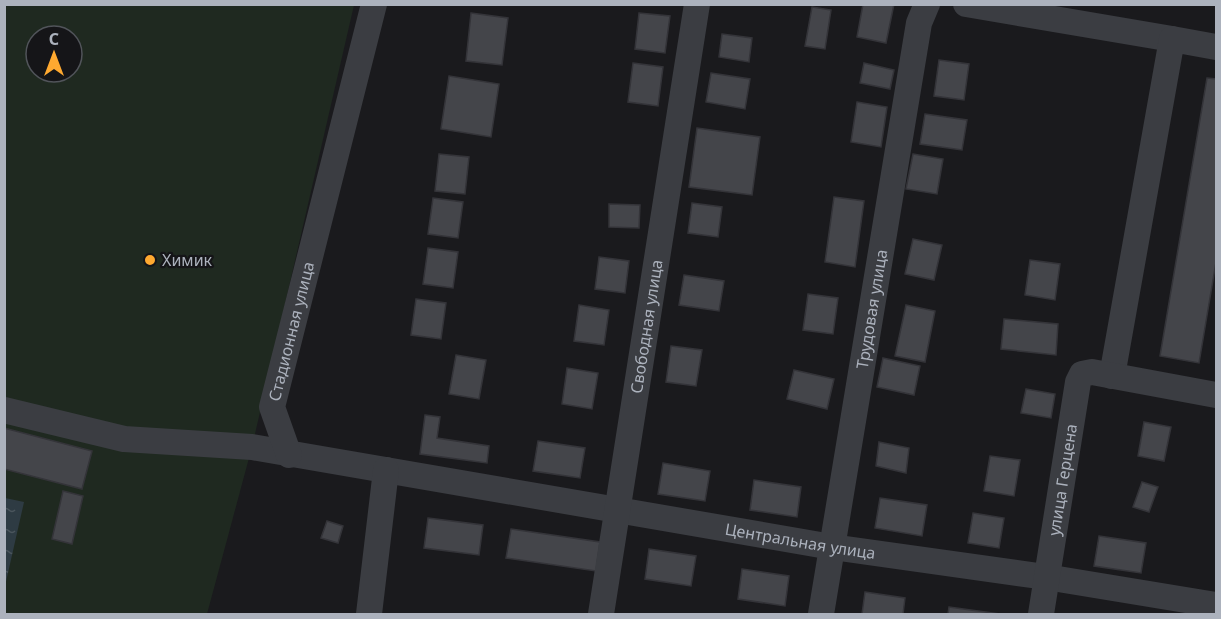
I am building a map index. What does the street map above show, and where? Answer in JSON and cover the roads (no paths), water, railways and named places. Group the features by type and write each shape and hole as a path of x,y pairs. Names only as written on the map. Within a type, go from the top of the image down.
{"street":[{"name":"Стадионная улица","path":"289,455 272,407 374,4"},
{"name":"Свободная улица","path":"601,615 698,4"},
{"name":"Трудовая улица","path":"821,615 920,23 927,4"},
{"path":"966,4 1216,47"},
{"path":"1112,376 1172,39"},
{"name":"улица Герцена","path":"1041,615 1078,382 1082,374 1092,372 1216,395"},
{"path":"4,410 124,439 252,447 386,470 369,615"},
{"name":"Центральная улица","path":"386,470 832,547 1047,577 1216,605"}],"water":[{"path":"4,498 24,502 5,586"}],"place":[{"name":"Химик","path":"150,260"}]}
